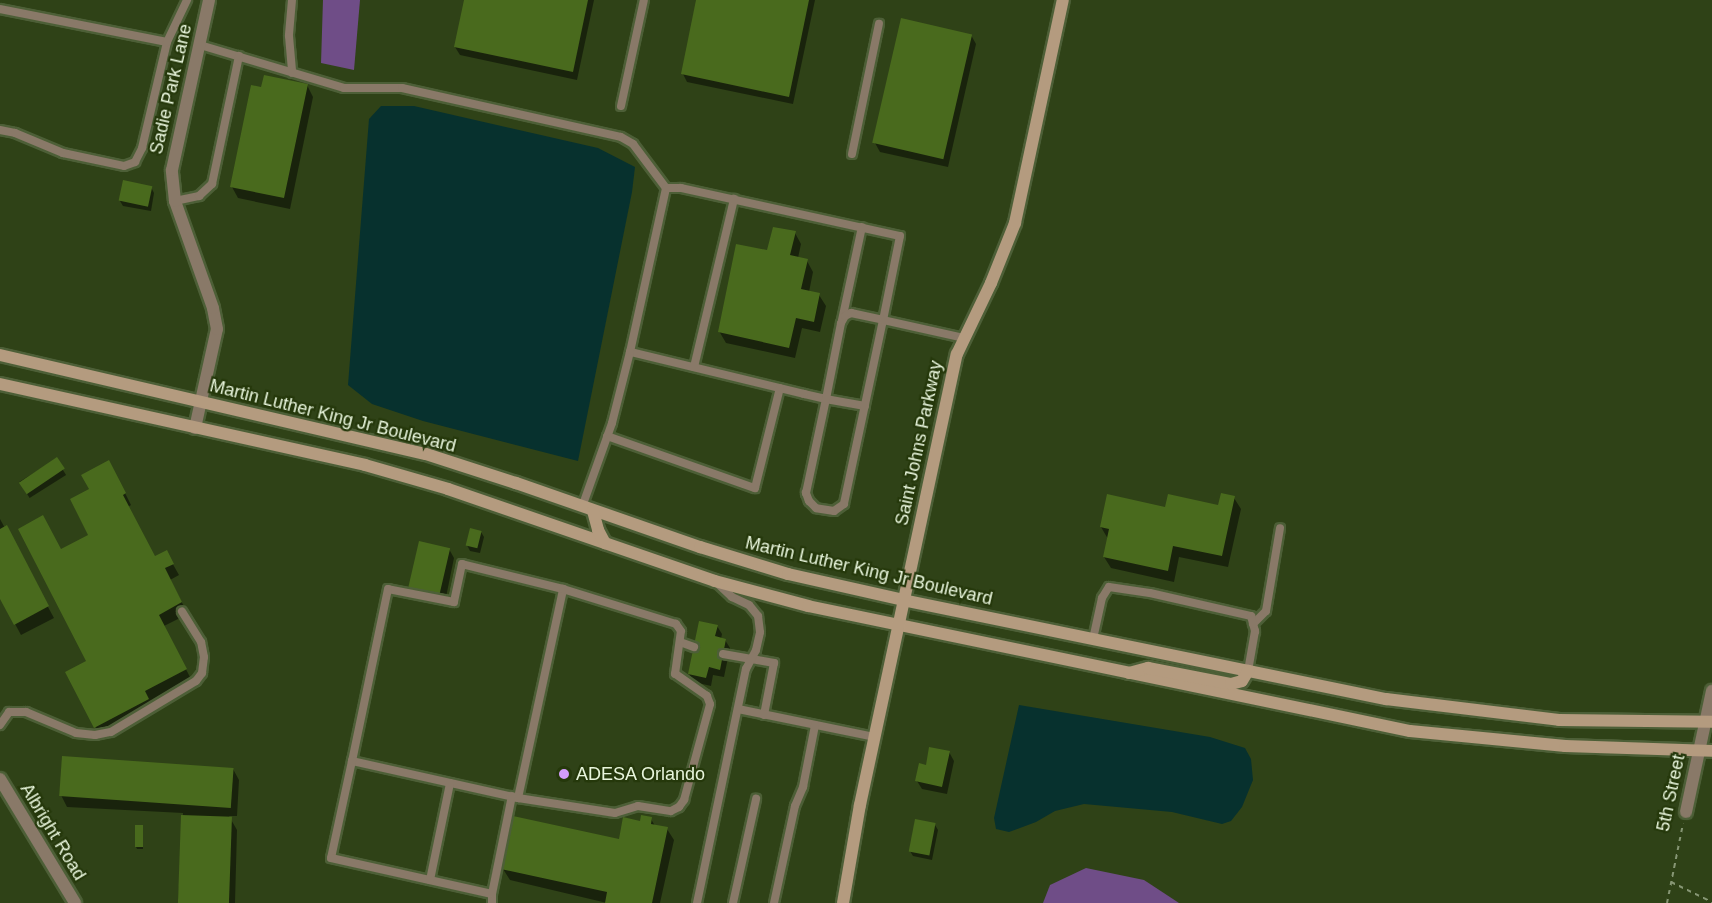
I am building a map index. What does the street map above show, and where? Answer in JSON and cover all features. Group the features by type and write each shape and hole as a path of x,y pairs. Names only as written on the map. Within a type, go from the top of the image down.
{"main road":[{"name":"Saint Johns Parkway","path":"843,903 874,737 957,354 991,283 1015,223 1063,0"},
{"name":"Martin Luther King Jr Boulevard","path":"0,355 426,454 788,574 903,600 1386,699 1559,720 1708,722"},
{"path":"0,384 365,465 448,489 715,581 807,606 1410,731 1523,743 1712,751"},
{"path":"588,509 605,543"},
{"path":"1128,674 1148,668 1231,684 1242,681 1248,671"}],"street":[{"name":"Sadie Park Lane","path":"195,428 217,328 213,308 175,201 172,170 209,0"},
{"name":"5th Street","path":"1686,813 1699,750 1708,722 1712,691"},
{"name":"Albright Road","path":"0,779 75,903"}],"lane":[{"path":"0,130 15,133 63,153 124,166 135,162 142,148 167,42 187,0"},
{"path":"292,0 289,36 292,73"},
{"path":"621,106 644,0"},
{"path":"0,9 167,42"},
{"path":"852,154 879,24"},
{"path":"200,45 344,88 402,88 621,137 633,144 666,188 630,352 588,509"},
{"path":"175,201 199,196 212,184 239,56"},
{"path":"666,188 681,188 862,227 900,236 844,504 834,511 816,508 809,501 806,493 862,227"},
{"path":"694,368 734,199"},
{"path":"842,323 845,316 851,313 964,338"},
{"path":"630,352 826,399 865,406"},
{"path":"607,436 755,488 780,388"},
{"path":"1254,624 1266,611 1280,528"},
{"path":"352,761 515,797 615,813 638,806 671,811 679,807 684,800 710,704 707,696 675,674 681,631 676,624 563,589 462,564 454,602 388,589 331,858 430,880 492,899 515,797 563,589"},
{"path":"697,903 746,669 760,632 758,616 749,605 732,597 715,581"},
{"path":"1093,639 1102,598 1109,587 1251,615 1256,631 1248,671"},
{"path":"0,725 9,712 26,712 76,733 94,735 111,732 196,681 202,673 204,657 201,642 182,611"},
{"path":"680,642 694,646"},
{"path":"723,654 774,663 764,715"},
{"path":"738,710 874,737"},
{"path":"774,903 795,806 804,787 815,725"},
{"path":"430,880 450,783"},
{"path":"733,903 756,799"}],"path":[{"name":"5th Street","path":"1667,903 1686,813"},
{"path":"1671,882 1712,902"}],"shaded area":[{"path":"323,0 360,0 354,70 321,63"},
{"path":"1086,868 1144,880 1179,903 1043,903 1050,885"}],"water":[{"path":"381,106 414,106 598,148 635,167 632,192 578,461 423,421 372,404 348,385 369,119"},
{"path":"1019,705 1210,737 1245,748 1251,759 1253,780 1242,807 1231,821 1222,824 1172,812 1084,804 1055,811 1036,822 1009,832 996,829 994,818"}],"building":[{"path":"464,0 588,0 573,72 454,47"},
{"path":"696,0 809,0 789,97 681,74"},
{"path":"901,18 972,34 943,159 872,143"},
{"path":"264,75 308,84 284,198 230,187 251,85 261,87"},
{"path":"123,180 152,186 148,207 119,201"},
{"path":"773,227 796,231 790,255 808,259 801,289 820,293 814,322 796,318 789,348 718,332 736,244 767,250"},
{"path":"57,457 65,469 27,494 19,483"},
{"path":"109,460 126,493 123,495 155,556 167,550 174,564 165,568 182,602 159,615 187,669 145,691 149,699 94,728 65,672 86,661 18,529 43,515 61,549 88,535 70,499 89,489 81,475"},
{"path":"1221,493 1235,496 1222,556 1173,546 1168,571 1103,557 1109,529 1100,527 1107,494 1165,507 1168,494 1218,505"},
{"path":"7,525 49,606 14,625 0,599 0,529"},
{"path":"470,528 482,531 477,548 466,545"},
{"path":"419,541 450,548 439,595 408,588"},
{"path":"699,621 718,625 715,636 726,639 720,670 709,667 706,678 688,674"},
{"path":"929,747 950,751 942,787 915,781 919,763 926,765"},
{"path":"62,756 234,768 231,808 59,796"},
{"path":"181,815 232,817 229,903 178,903"},
{"path":"641,815 652,817 651,824 668,827 652,903 605,903 607,892 501,869 513,816 619,839 623,817 640,821"},
{"path":"915,819 936,823 929,855 909,851"},
{"path":"135,825 143,825 143,847 135,847"}],"place":[{"name":"ADESA Orlando","path":"564,774"}]}
